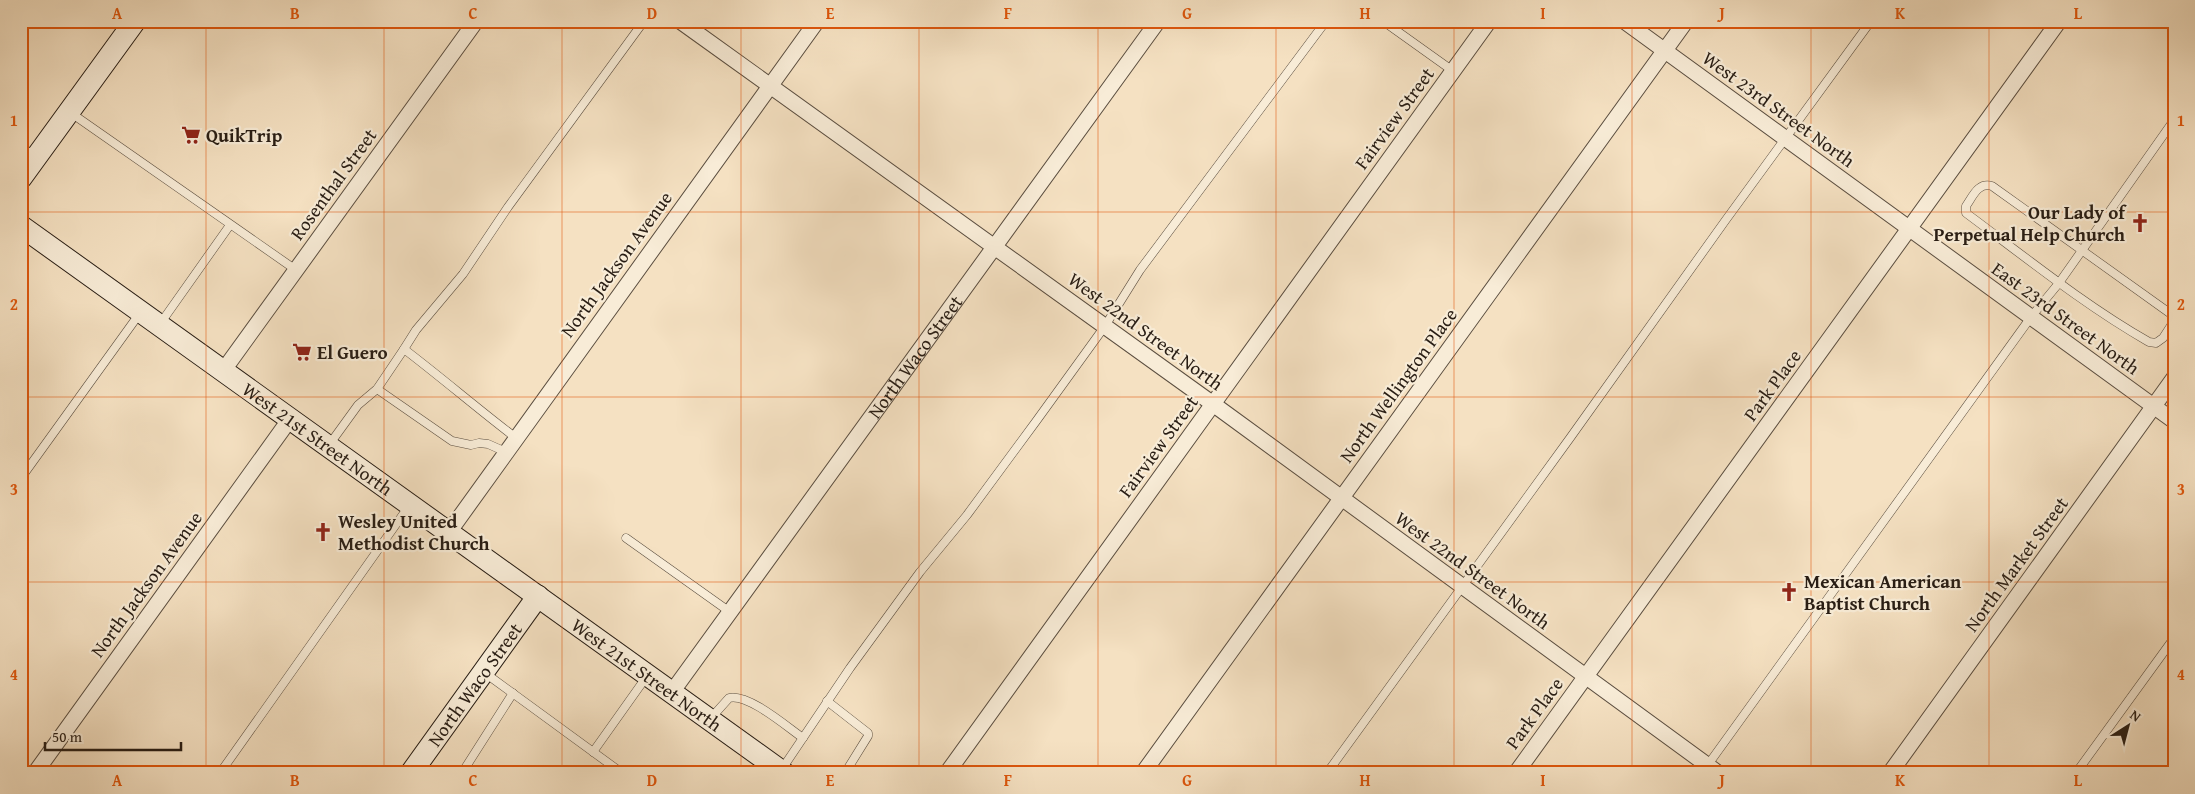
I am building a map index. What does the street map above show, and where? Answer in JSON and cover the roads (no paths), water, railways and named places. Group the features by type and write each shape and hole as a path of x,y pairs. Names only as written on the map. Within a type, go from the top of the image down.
{"main road":[{"path":"21,178 29,152 69,112 135,21"},
{"name":"West 21st Street North","path":"21,226 649,674 781,772"},
{"name":"North Waco Street","path":"411,773 538,596"}],"street":[{"name":"Rosenthal Street","path":"223,371 476,21"},
{"name":"West 22nd Street North","path":"680,21 1213,404 1586,677 1709,770"},
{"name":"North Jackson Avenue","path":"449,532 817,21"},
{"name":"North Waco Street","path":"672,692 1158,21"},
{"name":"Fairview Street","path":"946,773 1489,21"},
{"name":"West 23rd Street North","path":"1624,21 1910,228"},
{"name":"North Wellington Place","path":"1143,773 1686,21"},
{"name":"Park Place","path":"1516,773 2060,21"},
{"name":"East 23rd Street North","path":"1910,228 2174,421"},
{"name":"North Market Street","path":"1890,773 2174,378"},
{"name":"North Jackson Avenue","path":"34,773 290,419"}],"lane":[{"path":"328,446 358,405 377,389 416,330 462,274 508,207 644,21"},
{"path":"781,772 827,701 920,572 966,515 1105,326 1140,270 1326,21"},
{"path":"1383,21 1453,70"},
{"path":"1327,773 1871,21"},
{"path":"69,112 296,270"},
{"path":"1709,770 2031,317 2059,283 2174,120"},
{"path":"1985,184 1992,186 2082,250 2171,314 2174,320 2171,333 2156,343 2149,342 2109,319 1966,213 1966,206 1981,186 1985,184"},
{"path":"160,324 230,224"},
{"path":"21,478 142,311"},
{"path":"404,349 436,374 450,388 516,438"},
{"path":"377,389 452,442 471,445 479,443 488,444 506,452"},
{"path":"220,773 410,504"},
{"path":"626,538 730,612"},
{"path":"2076,773 2174,638"},
{"path":"484,672 622,773"},
{"path":"593,752 649,674"},
{"path":"462,773 513,693"},
{"path":"710,719 729,698 741,698 763,710 803,738"},
{"path":"827,701 868,733 845,773"}],"place":[{"name":"QuikTrip","path":"191,135"},
{"name":"Our Lady of Perpetual Help Church","path":"2140,223"},
{"name":"El Guero","path":"302,352"},
{"name":"Wesley United Methodist Church","path":"323,532"},
{"name":"Mexican American Baptist Church","path":"1789,592"}]}
